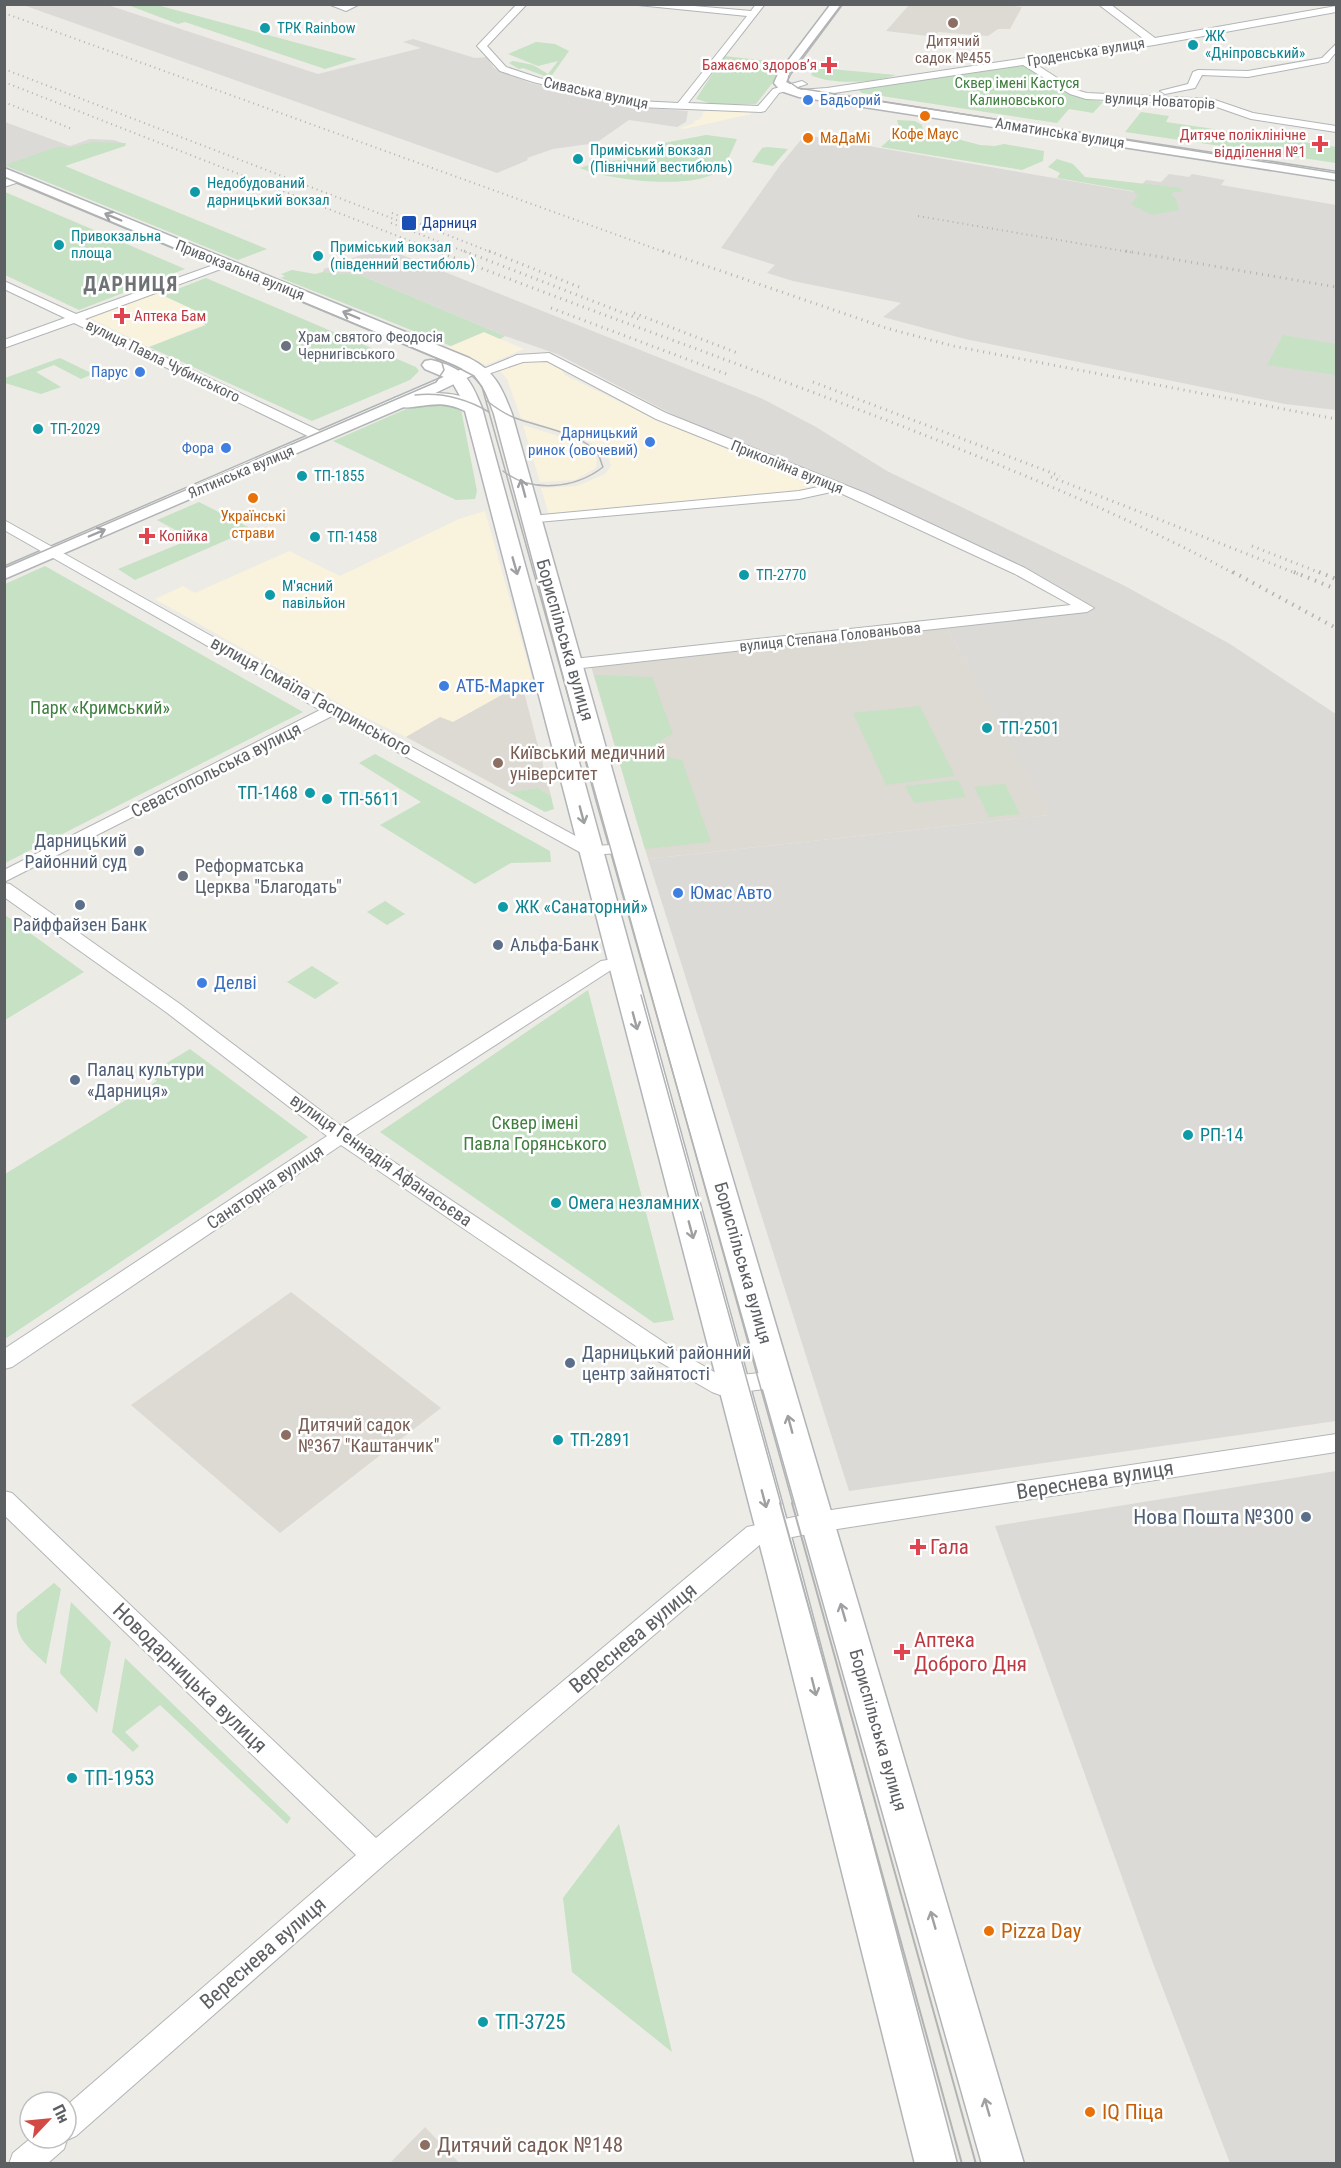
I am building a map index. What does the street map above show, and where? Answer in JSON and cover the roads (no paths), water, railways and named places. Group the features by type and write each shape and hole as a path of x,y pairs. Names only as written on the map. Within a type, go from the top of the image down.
{"main road":[{"name":"Привокзальна вулиця","path":"4,172 225,264 464,370"},
{"name":"Привокзальна вулиця","path":"4,184 421,360 464,370"},
{"path":"421,360 429,368 428,378"},
{"name":"Бориспільська вулиця","path":"936,2163 772,1531 466,386 464,370 488,377 503,414 623,848 1003,2163"},
{"path":"401,402 442,399 459,401 473,408"}],"street":[{"path":"332,4 346,8 356,4"},
{"name":"Сиваська вулиця","path":"524,4 482,43 484,50 500,67 527,77 638,104 680,107 760,109 776,91 785,88"},
{"path":"632,4 754,14"},
{"path":"680,107 761,4"},
{"path":"785,88 780,83 784,74 837,4"},
{"path":"1106,4 1102,5 1154,42"},
{"path":"1317,4 1325,11"},
{"path":"800,89 796,76 850,5"},
{"name":"Гроденська вулиця","path":"827,91 1154,42 1336,9"},
{"path":"1325,60 1336,47"},
{"path":"1129,99 1192,86 1196,74 1201,72 1248,74 1325,60 1336,62"},
{"name":"вулиця Новаторів","path":"1025,62 1074,92 1101,98 1212,102 1251,116 1336,129"},
{"name":"Алматинська вулиця","path":"785,88 827,91 1336,169"},
{"name":"Алматинська вулиця","path":"800,89 1336,176"},
{"path":"4,184 21,178"},
{"path":"4,344 225,264"},
{"name":"вулиця Павла Чубинського","path":"4,284 314,433"},
{"name":"Приколійна вулиця","path":"464,370 521,358 549,357 661,416 837,487 1020,571 1087,608"},
{"name":"Ялтинська вулиця","path":"4,574 314,433 428,378 464,370"},
{"name":"Ялтинська вулиця","path":"4,558 314,433 401,402 464,370"},
{"path":"531,520 799,495 837,487"},
{"name":"вулиця Ісмаїла Гаспринського","path":"4,524 332,710 591,851"},
{"name":"вулиця Степана Голованьова","path":"573,664 1087,608"},
{"name":"Севастопольська вулиця","path":"4,877 332,710"},
{"path":"591,851 623,848"},
{"name":"вулиця Геннадія Афанасьєва","path":"4,888 173,1008 342,1136 666,1355 720,1386 778,1380"},
{"name":"Санаторна вулиця","path":"4,1361 342,1136 607,965 620,964"},
{"name":"Вереснева вулиця","path":"78,2115 375,1855 755,1534 818,1522 1336,1443"},
{"name":"Новодарницька вулиця","path":"4,1500 375,1855"},
{"path":"24,2163 39,2150"}],"tram line":[{"path":"842,4 789,74 788,81 798,88 1336,173"},
{"path":"4,177 453,365 474,376 482,387 489,412"},
{"path":"4,568 436,382 444,370 442,363 436,359"},
{"path":"415,395 435,394 453,397 489,412"},
{"path":"487,401 515,418 582,441 598,454 603,467 580,480 553,485 526,483 506,473"},
{"path":"489,412 506,473"},
{"path":"506,473 793,1504"},
{"path":"641,995 781,1504"},
{"path":"780,1503 962,2164"},
{"path":"792,1503 976,2164"}],"railway":[{"path":"4,13 667,253"},
{"path":"4,69 399,221"},
{"path":"4,82 441,253"},
{"path":"4,102 72,129"},
{"path":"392,213 493,253"},
{"path":"918,216 1135,253"},
{"path":"391,223 468,253"},
{"path":"437,251 904,427 1113,514 1235,574"},
{"path":"464,251 639,319"},
{"path":"489,251 579,287"},
{"path":"663,251 886,328 953,346 1336,419"},
{"path":"1126,251 1336,287"},
{"path":"551,308 729,375"},
{"path":"634,313 740,354"},
{"path":"813,382 1060,476"},
{"path":"1051,477 1298,574"},
{"path":"1252,546 1323,574"},
{"path":"1233,572 1336,628"},
{"path":"1294,572 1336,589"},
{"path":"1319,572 1336,579"}],"place":[{"name":"Дитячий садок №455","path":"953,23"},
{"name":"ТРК Rainbow","path":"265,28"},
{"name":"ЖК «Дніпровський»","path":"1193,45"},
{"name":"Бажаємо здоровʼя","path":"829,65"},
{"name":"Бадьорий","path":"808,100"},
{"name":"Кофе Маус","path":"925,116"},
{"name":"МаДаМі","path":"808,138"},
{"name":"Дитяче поліклінічне відділення №1","path":"1320,144"},
{"name":"Приміський вокзал (Північний вестибюль)","path":"578,159"},
{"name":"Недобудований дарницький вокзал","path":"195,192"},
{"name":"Дарниця","path":"409,223"},
{"name":"Привокзальна площа","path":"59,245"},
{"name":"Приміський вокзал (південний вестибюль)","path":"318,256"},
{"name":"Аптека Бам","path":"122,316"},
{"name":"Храм святого Феодосія Чернигівського","path":"286,346"},
{"name":"Парус","path":"140,372"},
{"name":"ТП-2029","path":"38,429"},
{"name":"Дарницький ринок (овочевий)","path":"650,442"},
{"name":"Фора","path":"226,448"},
{"name":"ТП-1855","path":"302,476"},
{"name":"Українські страви","path":"253,498"},
{"name":"Копійка","path":"147,536"},
{"name":"ТП-1458","path":"315,537"},
{"name":"ТП-2770","path":"744,575"},
{"name":"М'ясний павільйон","path":"270,595"},
{"name":"АТБ-Маркет","path":"444,686"},
{"name":"ТП-2501","path":"987,728"},
{"name":"Київський медичний університет","path":"498,763"},
{"name":"ТП-1468","path":"310,793"},
{"name":"ТП-5611","path":"327,799"},
{"name":"Дарницький Районний суд","path":"139,851"},
{"name":"Реформатська Церква \"Благодать\"","path":"183,876"},
{"name":"Юмас Авто","path":"678,893"},
{"name":"Райффайзен Банк","path":"80,905"},
{"name":"ЖК «Санаторний»","path":"503,907"},
{"name":"Альфа-Банк","path":"498,945"},
{"name":"Делві","path":"202,983"},
{"name":"Палац культури «Дарниця»","path":"75,1080"},
{"name":"РП-14","path":"1188,1135"},
{"name":"Омега незламних","path":"556,1203"},
{"name":"Дарницький районний центр зайнятості","path":"570,1363"},
{"name":"Дитячий садок №367 \"Каштанчик\"","path":"286,1435"},
{"name":"ТП-2891","path":"558,1440"},
{"name":"Нова Пошта №300","path":"1306,1517"},
{"name":"Гала","path":"918,1547"},
{"name":"Аптека Доброго Дня","path":"902,1652"},
{"name":"ТП-1953","path":"72,1778"},
{"name":"Pizza Day","path":"989,1931"},
{"name":"ТП-3725","path":"483,2022"},
{"name":"IQ Піца","path":"1090,2112"},
{"name":"Дитячий садок №148","path":"425,2145"}],"district":[{"name":"ДАРНИЦЯ","path":"131,284"}],"park label":[{"name":"Сквер імені Кастуся Калиновського","path":"1017,92"},
{"name":"Парк «Кримський»","path":"100,708"},
{"name":"Сквер імені Павла Горянського","path":"535,1133"}]}
